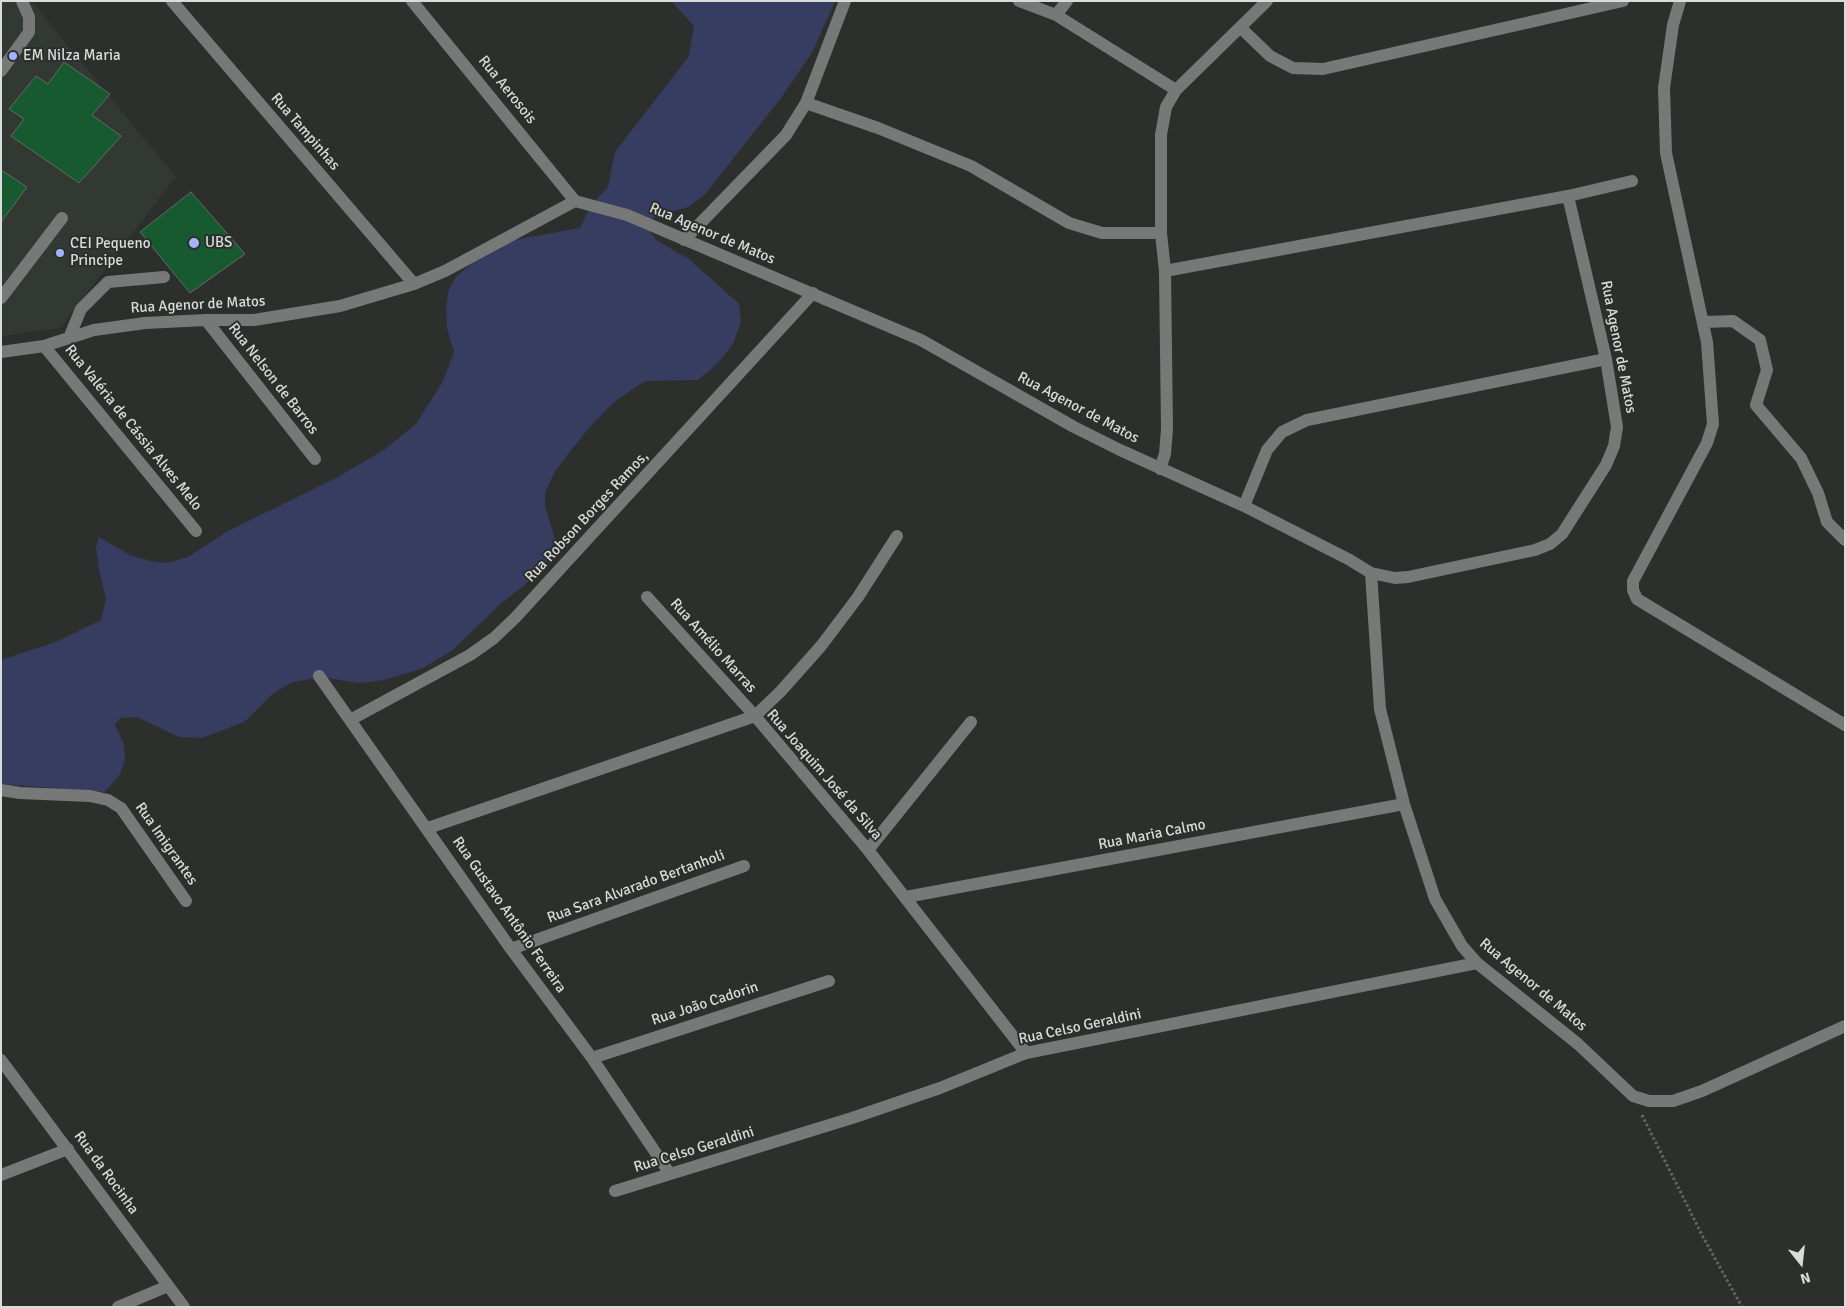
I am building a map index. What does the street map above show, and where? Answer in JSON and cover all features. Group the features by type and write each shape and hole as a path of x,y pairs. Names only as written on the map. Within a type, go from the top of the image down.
{"street":[{"path":"1,70 29,32 29,17 22,1"},
{"name":"Rua Tampinhas","path":"172,1 414,284"},
{"name":"Rua Aerosois","path":"412,1 575,201"},
{"path":"684,240 786,135 806,102 845,1"},
{"path":"1020,1 1056,15 1176,90"},
{"path":"1056,15 1067,1"},
{"path":"1160,469 1165,454 1167,429 1161,135 1166,107 1176,90 1267,1"},
{"path":"1241,28 1270,56 1293,68 1323,69 1601,4 1623,1"},
{"path":"1680,1 1673,25 1664,88 1666,153 1704,322 1712,424 1707,444 1633,580 1633,590 1637,599 1845,724"},
{"path":"806,102 878,128 971,166 1069,223 1102,233 1162,233"},
{"path":"1165,271 1568,196 1632,181"},
{"name":"Rua Agenor de Matos","path":"1,352 44,346 94,330 145,323 254,320 340,306 414,284 446,271 575,201 627,215 921,340 1074,427 1160,469 1244,506 1350,560 1371,573 1395,578 1535,550 1550,544 1562,534 1606,465 1614,446 1617,427 1606,360 1568,196"},
{"path":"1,298 62,218"},
{"path":"69,338 80,310 108,282 164,277"},
{"name":"Rua Robson Borges Ramos,","path":"350,720 470,655 494,638 522,611 813,293"},
{"name":"Rua Nelson de Barros","path":"206,320 315,460"},
{"path":"1704,322 1733,321 1760,340 1767,370 1756,405 1802,458 1818,493 1827,522 1845,540"},
{"name":"Rua Valéria de Cássia Alves Melo","path":"44,346 196,530"},
{"path":"1244,506 1268,450 1282,432 1306,420 1606,360"},
{"path":"755,716 781,691 821,646 858,597 897,536"},
{"name":"Rua Agenor de Matos","path":"1371,573 1380,709 1404,804 1435,900 1462,946 1478,962 1578,1044 1633,1096"},
{"name":"Rua Amélio Marras","path":"647,597 755,716"},
{"name":"Rua Gustavo Antônio Ferreira","path":"319,676 428,828 511,949 592,1058 670,1174"},
{"name":"Rua Joaquim José da Silva","path":"428,828 755,716 906,897 1026,1053"},
{"path":"868,850 971,722"},
{"name":"Rua Imigrantes","path":"1,790 20,793 90,796 108,800 121,808 186,901"},
{"name":"Rua Maria Calmo","path":"906,897 1404,804"},
{"name":"Rua Sara Alvarado Bertanholi","path":"511,949 744,866"},
{"name":"Rua Celso Geraldini","path":"615,1192 896,1103 940,1088 1026,1053 1478,962"},
{"name":"Rua João Cadorin","path":"592,1058 829,981"},
{"path":"1633,1096 1661,1102 1702,1091 1845,1026"},
{"name":"Rua da Rocinha","path":"1,1060 184,1307"},
{"path":"1,1175 68,1149"},
{"path":"118,1307 168,1286"}],"path":[{"path":"1633,1096 1702,1235 1742,1307"}],"shaded area":[{"name":"CEI Pequeno Principe","path":"1,1 31,1 176,177 60,328 1,336"},
{"path":"671,1 835,1 813,51 781,98 706,193 689,207 656,216 650,221 649,230 656,240 689,259 739,304 741,322 733,344 717,364 698,380 645,381 614,402 587,430 555,471 545,493 545,506 555,539 547,562 532,579 498,606 453,650 423,668 385,680 359,683 322,677 293,682 275,692 244,722 202,738 179,737 137,717 120,718 115,725 124,744 125,760 119,776 104,792 1,784 1,660 56,642 101,620 106,599 96,547 99,537 130,555 150,561 167,563 188,557 228,531 336,478 384,450 416,424 443,381 454,352 447,328 446,306 449,289 455,278 482,254 504,242 580,228 591,205 608,187 615,152 689,56 694,26"}],"building":[{"path":"64,62 110,94 92,115 121,136 79,183 11,136 24,119 9,109 36,76 48,84"},
{"path":"1,170 27,187 1,222"},
{"path":"191,192 245,254 190,293 140,232"}],"place":[{"name":"EM Nilza Maria","path":"13,56"},
{"name":"UBS","path":"194,243"},
{"name":"CEI Pequeno Principe","path":"60,253"}]}
